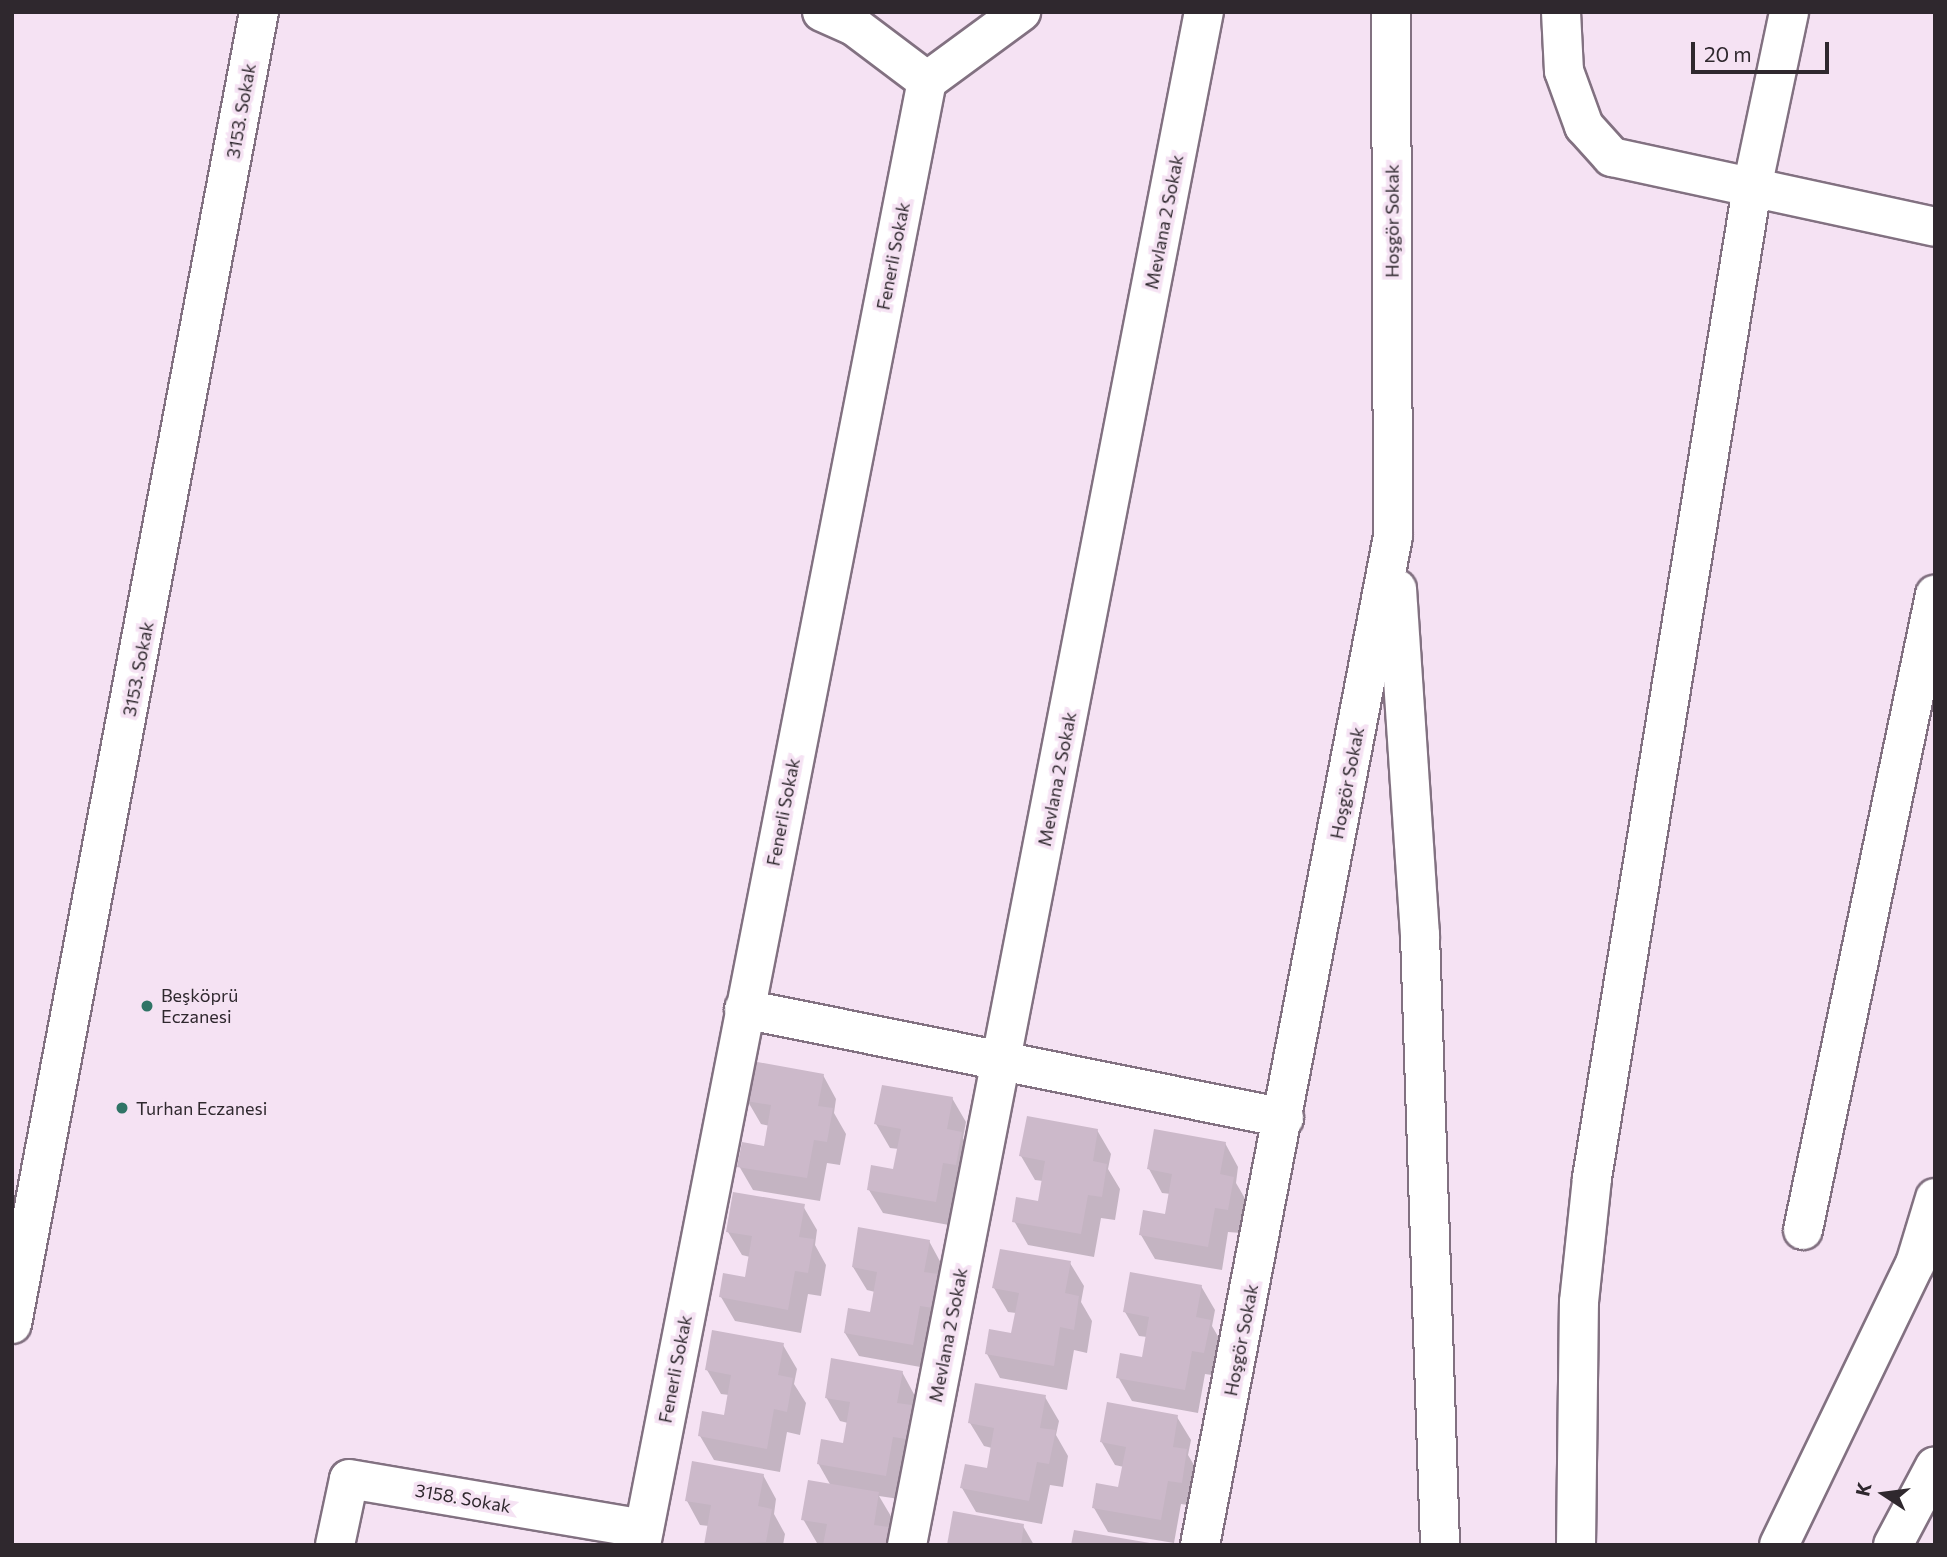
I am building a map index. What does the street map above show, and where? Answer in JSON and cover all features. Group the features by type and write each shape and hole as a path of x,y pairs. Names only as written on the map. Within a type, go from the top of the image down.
{"street":[{"name":"3153. Sokak","path":"12,1325 259,12"},
{"path":"822,12 854,26 927,80 1021,12"},
{"name":"Mevlana 2 Sokak","path":"907,1545 1003,1061 1204,12"},
{"name":"Hoşgör Sokak","path":"1200,1545 1284,1118 1393,536 1391,12"},
{"path":"1561,12 1564,71 1584,126 1612,158 1935,227"},
{"path":"1576,1545 1579,1302 1592,1178 1752,187 1789,12"},
{"name":"Fenerli Sokak","path":"643,1537 927,80"},
{"path":"1393,536 1420,935 1440,1545"},
{"path":"1803,1230 1935,595"},
{"path":"744,1009 1284,1118"},
{"path":"1779,1545 1915,1264 1935,1198"},
{"path":"1893,1545 1935,1466"},
{"name":"3158. Sokak","path":"335,1545 349,1479 643,1537"}],"building":[{"path":"752,1061 824,1074 818,1106 833,1108 827,1142 814,1140 807,1178 737,1167 742,1142 764,1146 771,1105 746,1101"},
{"path":"882,1085 953,1097 947,1129 962,1132 956,1165 943,1163 936,1202 867,1190 871,1165 893,1169 901,1129 874,1124"},
{"path":"1027,1116 1098,1129 1093,1161 1107,1164 1102,1197 1088,1195 1081,1234 1012,1222 1016,1197 1038,1201 1045,1161 1019,1156"},
{"path":"1154,1129 1226,1142 1220,1174 1234,1177 1228,1210 1215,1208 1208,1247 1139,1235 1143,1210 1165,1214 1172,1174 1147,1169"},
{"path":"733,1192 805,1204 799,1237 814,1239 808,1273 795,1271 788,1310 719,1297 723,1273 745,1277 752,1236 726,1232"},
{"path":"858,1227 930,1240 924,1272 938,1274 933,1308 920,1306 913,1345 844,1333 848,1308 870,1312 877,1272 852,1267"},
{"path":"1000,1249 1071,1261 1065,1293 1079,1296 1074,1330 1060,1327 1054,1366 985,1354 989,1329 1011,1333 1019,1293 992,1288"},
{"path":"1130,1272 1202,1285 1196,1317 1211,1320 1204,1353 1192,1351 1185,1390 1116,1378 1120,1353 1142,1357 1149,1317 1123,1312"},
{"path":"712,1330 784,1343 778,1375 793,1378 787,1412 774,1409 767,1449 698,1436 702,1411 724,1415 731,1375 705,1370"},
{"path":"831,1358 903,1371 897,1403 912,1405 906,1439 893,1437 886,1476 817,1464 821,1439 843,1443 850,1402 825,1398"},
{"path":"975,1383 1046,1395 1040,1428 1056,1430 1049,1464 1037,1462 1029,1501 960,1488 965,1464 987,1468 994,1428 968,1423"},
{"path":"1107,1402 1178,1415 1173,1447 1187,1449 1182,1483 1168,1481 1161,1520 1092,1508 1096,1483 1118,1487 1126,1447 1100,1442"},
{"path":"692,1461 764,1474 758,1506 772,1509 766,1542 704,1545 711,1505 685,1501"},
{"path":"808,1480 879,1492 874,1525 889,1527 885,1545 823,1545 827,1524 801,1520"},
{"path":"953,1511 1024,1524 1021,1545 947,1545"},
{"path":"1074,1530 1150,1543 1150,1545 1071,1545"}],"place":[{"name":"Beşköprü Eczanesi","path":"147,1006"},
{"name":"Turhan Eczanesi","path":"122,1108"}]}
